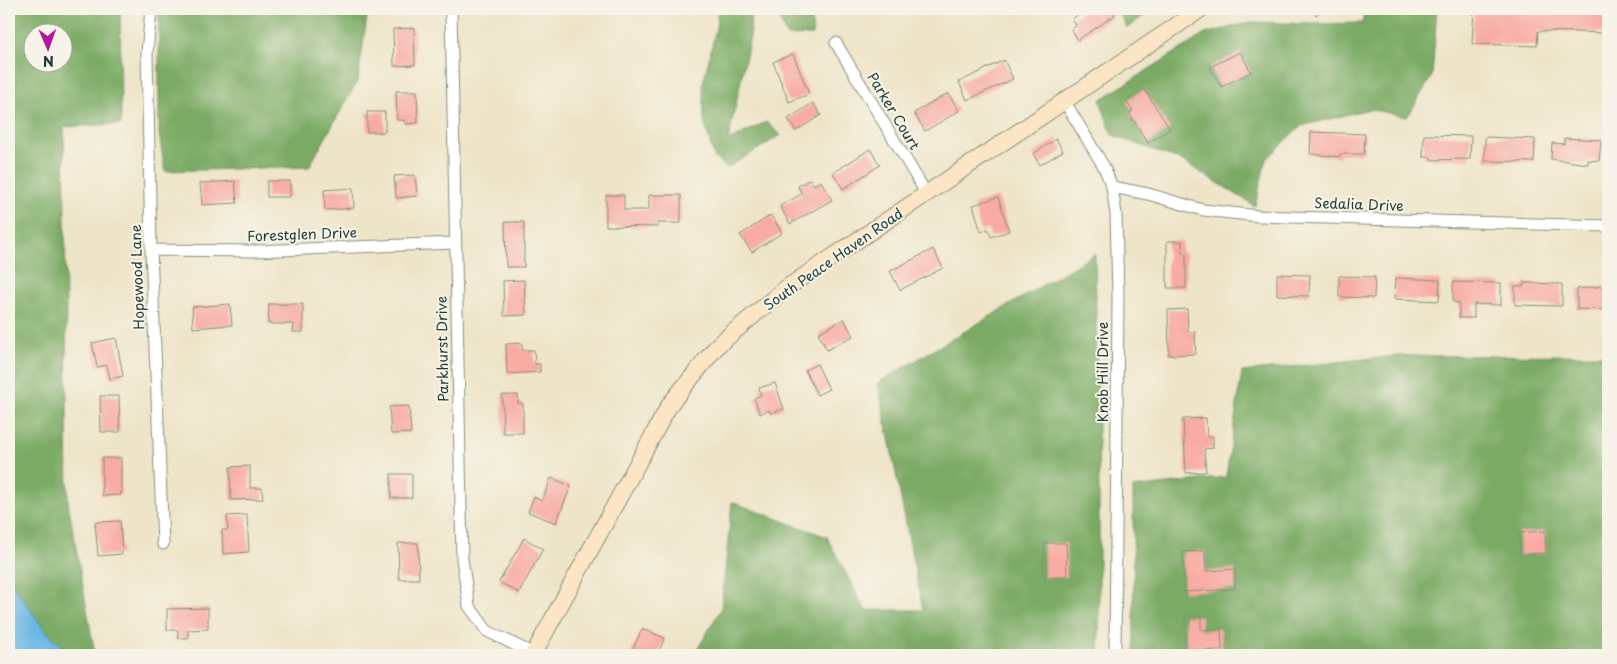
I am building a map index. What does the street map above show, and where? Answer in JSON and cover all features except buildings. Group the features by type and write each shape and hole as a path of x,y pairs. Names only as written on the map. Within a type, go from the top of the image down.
{"main road":[{"name":"South Peace Haven Road","path":"533,655 670,404 718,345 786,289 1201,9"}],"street":[{"name":"Hopewood Lane","path":"151,9 147,53 150,250 163,544"},
{"name":"Parkhurst Drive","path":"451,9 462,559 469,606 487,631 533,655"},
{"name":"Parker Court","path":"836,44 926,193"},
{"name":"Knob Hill Drive","path":"1065,102 1104,167 1112,187 1116,214 1118,287 1115,655"},
{"name":"Sedalia Drive","path":"1112,187 1148,194 1203,210 1259,216 1608,226"},
{"name":"Forestglen Drive","path":"150,250 255,251 455,243"}],"green space":[{"path":"9,9 120,9 121,124 64,127 68,502 95,655 9,655"},
{"path":"159,9 368,9 358,80 309,167 165,171 159,134"},
{"path":"718,9 751,9 750,37 728,141 766,122 781,135 727,168 714,157 704,121 703,83 716,29"},
{"path":"774,9 811,9 813,35 787,36"},
{"path":"1117,9 1153,9 1127,28"},
{"path":"1365,9 1437,9 1432,76 1407,117 1370,109 1301,126 1266,160 1255,206 1181,160 1112,135 1100,100 1205,34 1251,22 1362,23"},
{"path":"1095,254 1099,494 1099,655 694,655 721,609 732,502 827,537 865,610 923,610 878,383"},
{"path":"1608,355 1608,655 1134,655 1133,488 1226,477 1242,372 1394,356"}],"water":[{"path":"9,580 45,630 71,655 9,655"}]}
